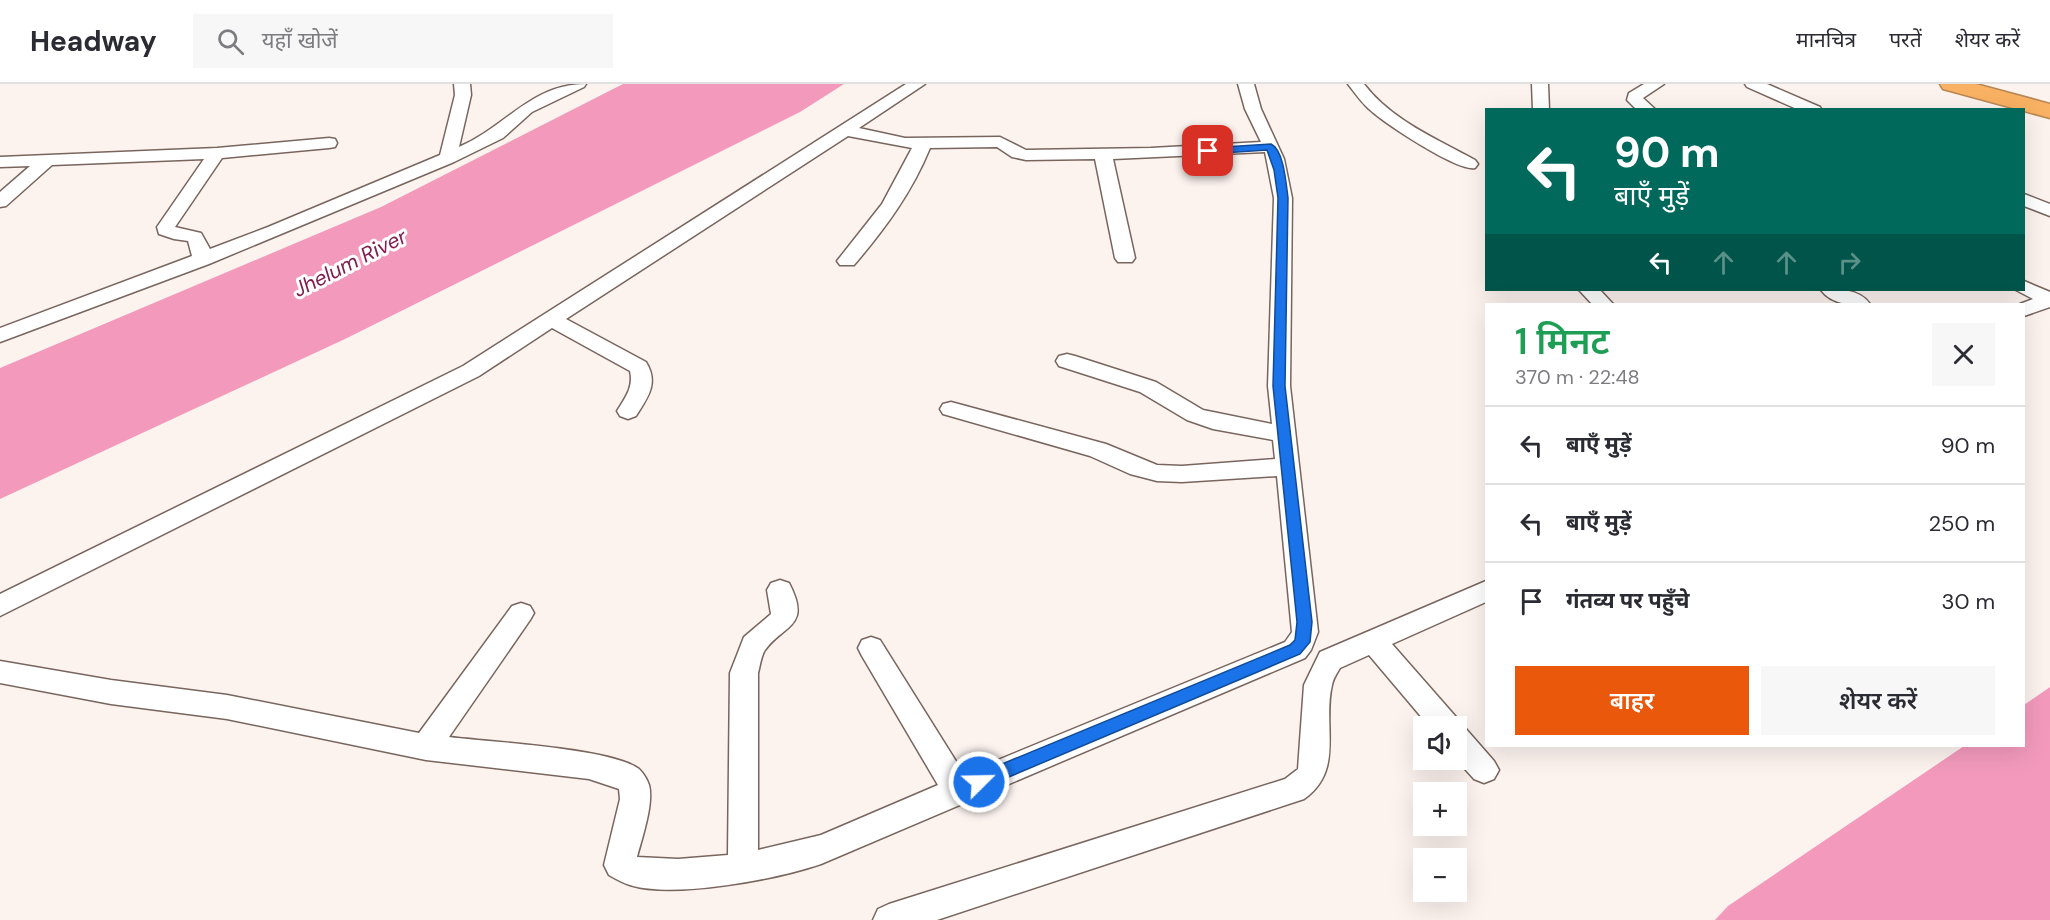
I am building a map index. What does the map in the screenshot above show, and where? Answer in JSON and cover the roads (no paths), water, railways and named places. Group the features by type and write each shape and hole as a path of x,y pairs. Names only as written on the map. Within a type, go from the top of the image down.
{"highway":[{"path":"1943,86 2010,108"},
{"path":"1943,86 2050,111"},
{"path":"2025,112 2050,119"}],"street":[{"path":"448,158 460,111 462,84"},
{"path":"0,335 202,260 448,158 489,140 526,110 578,84"},
{"path":"0,606 471,371 917,84"},
{"path":"0,672 111,692 226,707 426,747 589,766 623,775 634,785 635,799 620,865 623,869 634,873 692,874 800,857 859,836 958,790 1295,650 1302,642 1304,622 1279,386 1283,198 1279,170 1271,147 1255,118 1246,84"},
{"path":"1356,84 1368,100 1387,115 1469,164"},
{"path":"1540,84 1541,108"},
{"path":"1645,108 1635,100 1635,96 1656,84"},
{"path":"1753,84 1809,108"},
{"path":"843,130 890,141 1000,142 1015,153 1026,155 1271,147"},
{"path":"0,162 217,153 329,142"},
{"path":"847,261 876,228 895,201 910,175 922,143"},
{"path":"202,260 200,241 191,235 171,233 166,230 166,226 217,153"},
{"path":"1103,154 1125,258"},
{"path":"0,202 47,160"},
{"path":"2025,199 2050,211"},
{"path":"2025,288 2050,300"},
{"path":"1590,291 1602,303"},
{"path":"1833,291 1858,303"},
{"path":"2025,310 2050,300"},
{"path":"550,319 638,367 643,375 643,382 628,411"},
{"path":"1067,361 1148,387 1196,415 1213,421 1283,434"},
{"path":"951,410 1098,450 1138,468 1157,473 1182,474 1286,468"},
{"path":"743,866 744,673 754,643 783,619 786,610 780,590"},
{"path":"889,920 1294,790 1308,780 1313,769 1318,685 1330,660 1485,591"},
{"path":"426,747 521,613"},
{"path":"1372,640 1437,716"},
{"path":"871,648 958,790"},
{"path":"1467,751 1484,770"}],"water":[{"name":"Jhelum River","path":"623,84 844,84 800,112 345,339 0,499 0,368 381,207"},
{"path":"2050,687 2050,920 1715,920 1728,906 1963,747 2025,747 2025,704"}]}
